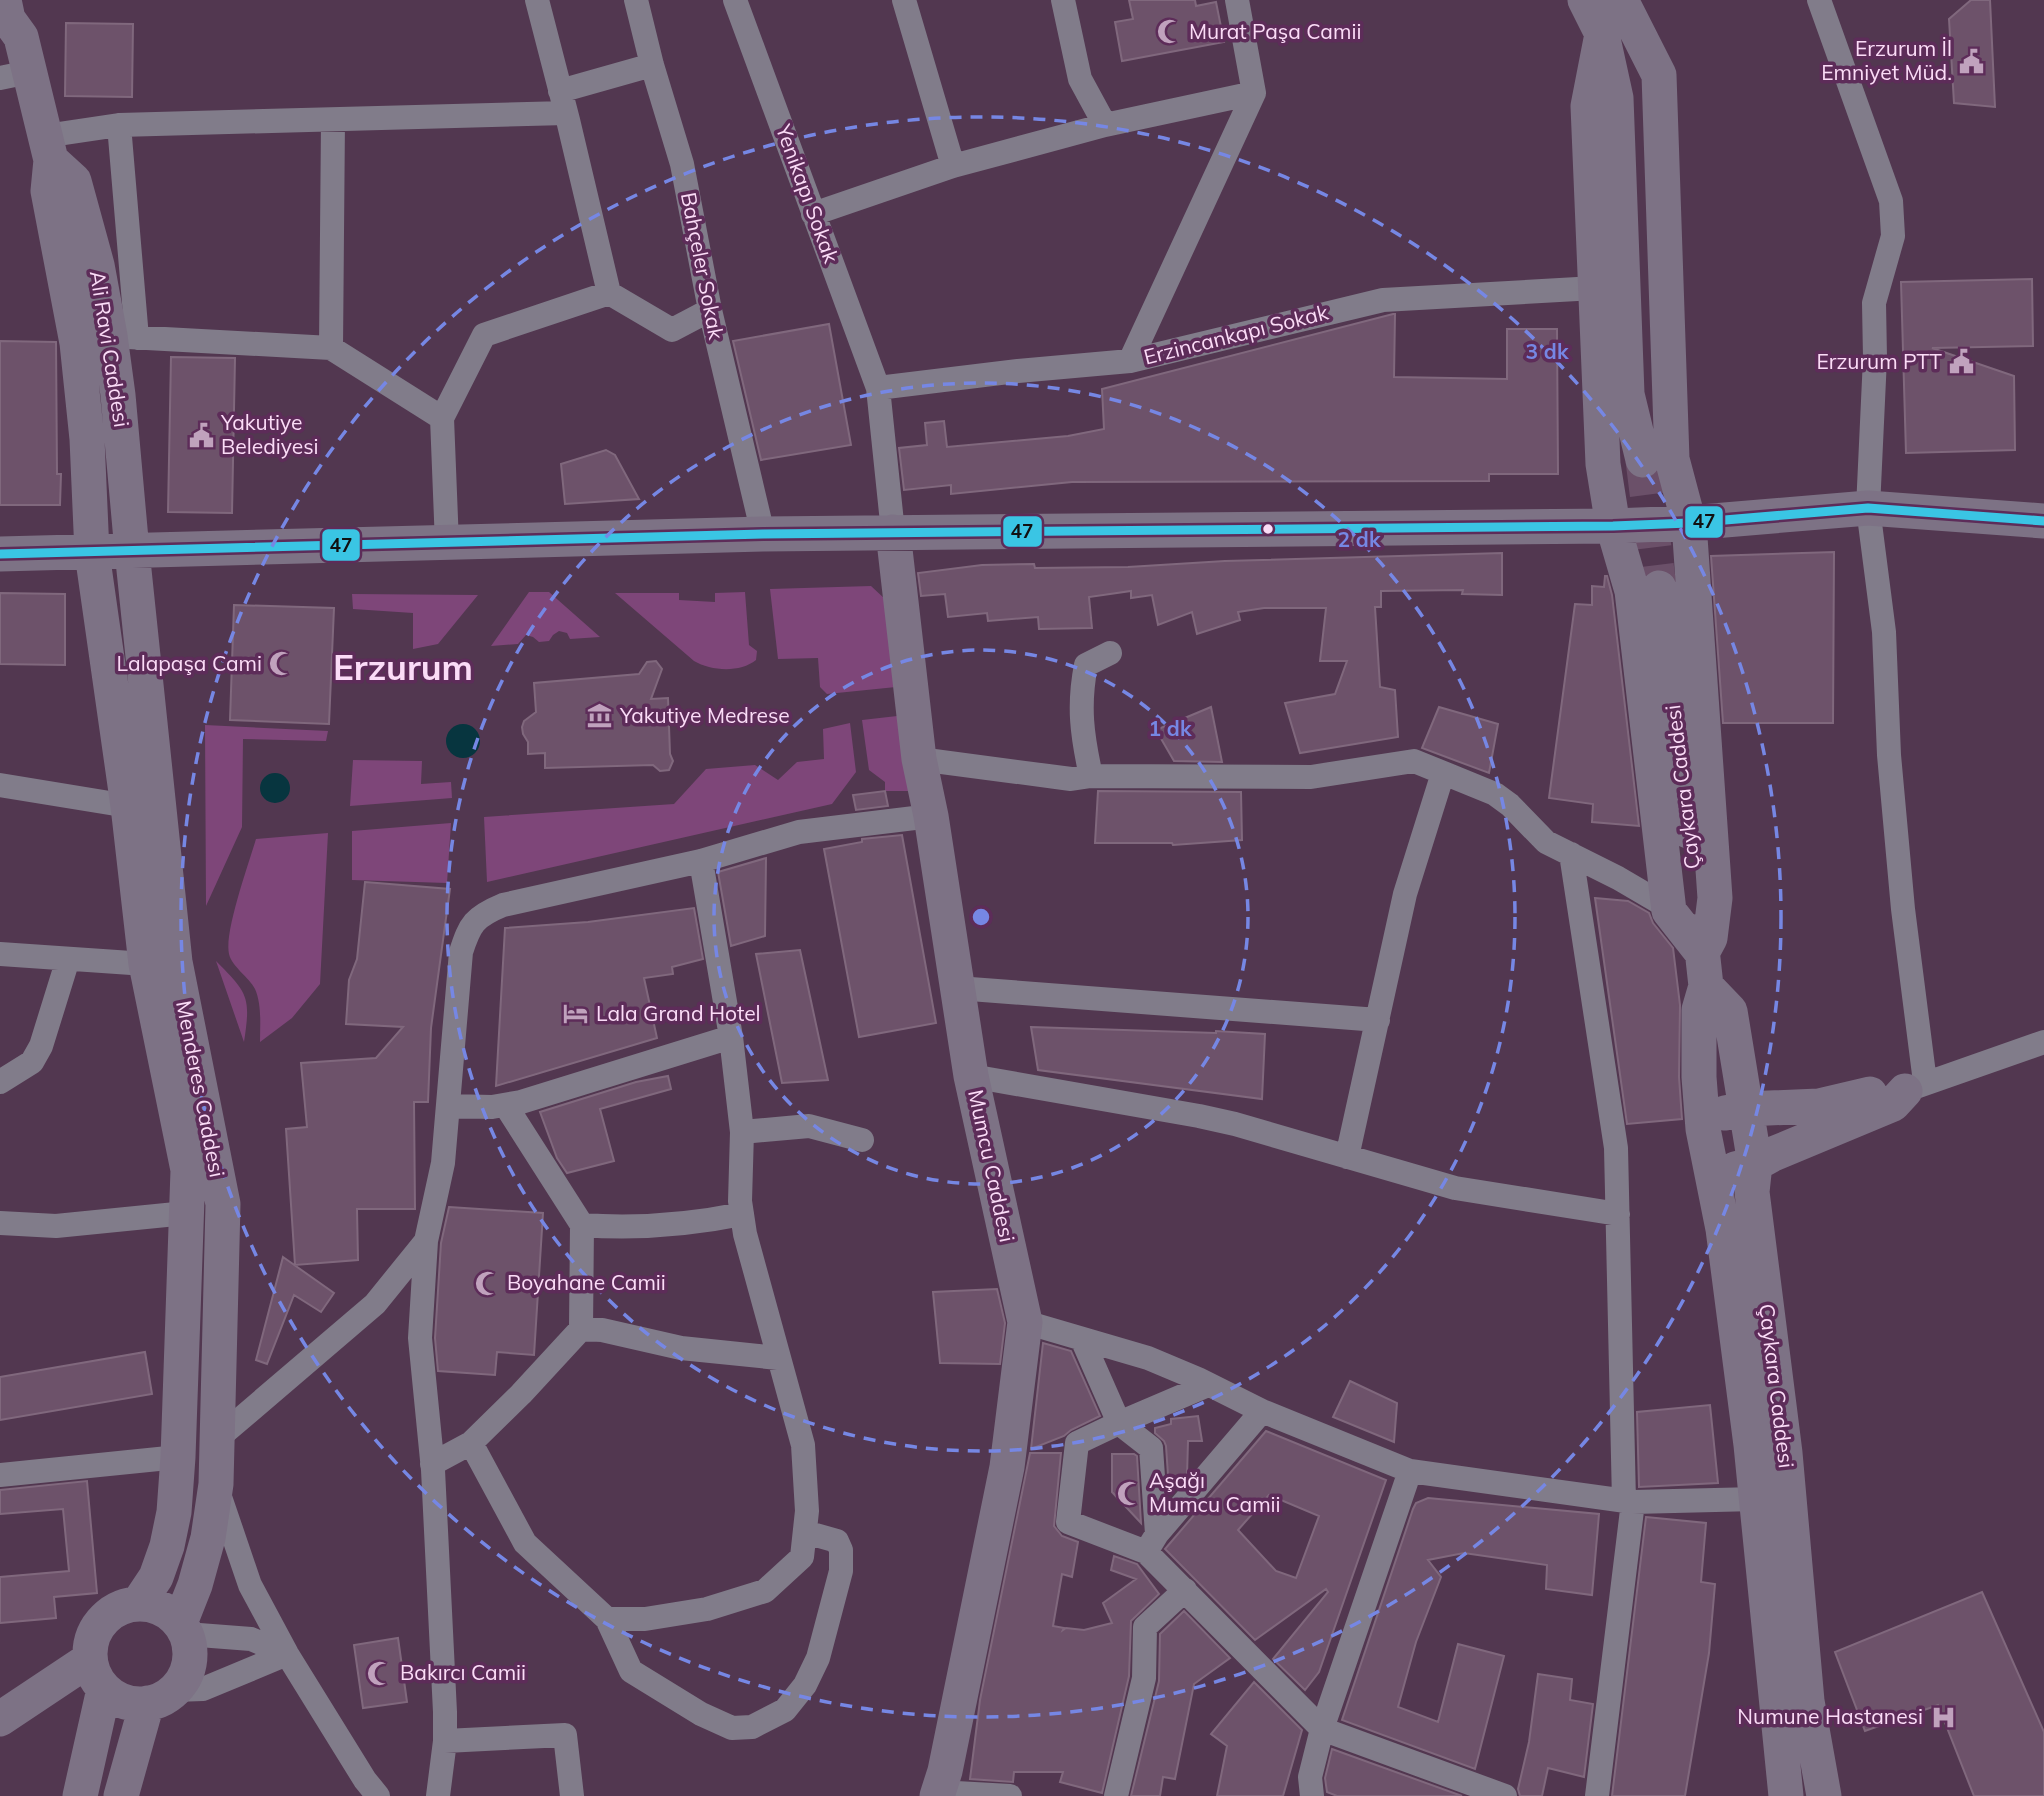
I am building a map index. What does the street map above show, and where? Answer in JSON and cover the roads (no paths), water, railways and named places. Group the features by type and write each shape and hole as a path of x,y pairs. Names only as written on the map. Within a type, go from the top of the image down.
{"main road":[{"path":"1586,0 1602,34 1616,98 1627,394 1643,460 1650,396 1628,14"},
{"path":"1628,14 1659,75 1672,459 1689,523 1715,898 1704,970"},
{"name":"Ali Ravi Caddesi","path":"12,15 15,75 48,148 74,181 97,265 124,337 118,395 132,551"},
{"path":"1602,34 1588,106 1604,464 1614,526 1644,586"},
{"name":"Ali Ravi Caddesi","path":"48,148 48,191 69,291 83,393 92,553"},
{"path":"1604,464 1627,473 1661,470 1672,463 1672,459"},
{"path":"0,554 763,534 1614,526 1689,523 1868,508 1975,509 2044,506"},
{"path":"1868,508 2044,521"},
{"name":"Mumcu Caddesi","path":"893,532 919,759 931,816 971,1076 1025,1322 1007,1467 963,1690 945,1772 937,1794"},
{"name":"Menderes Caddesi","path":"132,551 175,962 223,1204 216,1484 208,1538 183,1629"},
{"name":"Menderes Caddesi","path":"92,553 128,806 146,964 188,1170 174,1512 167,1546 156,1577 138,1604"},
{"path":"1692,571 1685,568 1649,569 1644,586 1669,911 1704,970"},
{"name":"Çaykara Caddesi","path":"1644,586 1704,970 1699,1010 1702,1116 1723,1229 1756,1499 1786,1796"},
{"name":"Çaykara Caddesi","path":"1704,970 1730,1011 1755,1164 1752,1192 1785,1453 1807,1701 1824,1796"},
{"path":"1702,1116 1746,1109 1819,1106 1887,1090 1915,1087"},
{"path":"1711,1174 1755,1164 1893,1104 1915,1087"},
{"path":"80,1796 97,1674 91,1642 98,1626 109,1615 123,1607 138,1604 154,1606 168,1612 183,1629 190,1649 189,1664 184,1678 161,1697 131,1703 117,1698 97,1674"},
{"path":"0,1719 97,1674"},
{"path":"121,1796 161,1697"}],"street":[{"path":"537,0 609,293 672,330 710,310"},
{"name":"Bahçeler Sokak","path":"636,0 652,65 682,164 710,310 763,534"},
{"name":"Yenikapı Sokak","path":"735,0 878,388 893,532"},
{"path":"904,0 953,166"},
{"path":"1063,0 1080,79 1105,125"},
{"path":"1130,361 1254,93 1237,0"},
{"path":"1819,0 1891,201 1893,236 1874,303 1875,358 1868,508 1884,632 1889,755 1915,1087 2044,1042"},
{"path":"48,148 119,125 333,120 563,102 652,65"},
{"path":"813,214 953,166 1105,125 1254,93"},
{"path":"331,348 333,120"},
{"path":"119,125 124,337 331,348 442,418"},
{"name":"Erzincankapı Sokak","path":"878,388 1018,370 1130,361 1383,300 1595,288"},
{"path":"446,544 442,418 484,335 609,293"},
{"path":"1091,776 1082,734 1081,694 1086,665 1110,653"},
{"path":"919,759 1071,779 1091,776 1311,777 1414,761 1495,794 1546,842 1628,884 1669,911"},
{"path":"1347,1157 1405,894 1443,772"},
{"path":"0,785 128,806"},
{"path":"438,1796 445,1741 432,1464 420,1338 426,1241 443,1163 461,952 469,927 487,912 503,905 701,861 799,832 931,816"},
{"path":"1570,854 1616,1148 1629,1501 1597,1796"},
{"path":"607,1619 645,1619 707,1609 765,1591 803,1557 807,1511 803,1444 778,1358 742,1214 742,1132 731,1037 701,861"},
{"path":"0,954 146,964"},
{"path":"0,1082 32,1062 41,1046 68,959"},
{"path":"957,988 1378,1020"},
{"path":"447,1106 506,1106 731,1037"},
{"path":"971,1076 1236,1124 1455,1188 1618,1214"},
{"path":"432,1464 471,1443 581,1329 582,1225 506,1106"},
{"path":"742,1132 809,1126 862,1140"},
{"path":"0,1223 56,1226 187,1213"},
{"path":"582,1225 668,1226 742,1214"},
{"path":"217,1439 375,1304 426,1241"},
{"path":"1025,1322 1148,1358 1262,1411 1410,1471 1629,1501 1756,1499"},
{"path":"581,1329 602,1329 681,1348 778,1358"},
{"path":"1082,1339 1119,1423 1151,1448 1151,1543 1185,1590 1322,1730 1506,1796"},
{"path":"1151,1543 1068,1522 1077,1443 1208,1385"},
{"path":"1151,1543 1262,1411"},
{"path":"471,1443 525,1543 607,1619 631,1671 701,1714 732,1728 752,1727 785,1710 806,1685 818,1658 841,1571 841,1550 837,1541 805,1532"},
{"path":"0,1475 178,1457"},
{"path":"1312,1796 1310,1777 1322,1730 1410,1471"},
{"path":"216,1484 250,1585 287,1654 365,1780 378,1796"},
{"path":"1116,1796 1144,1678 1145,1626 1185,1590"},
{"path":"183,1629 251,1639 287,1654"},
{"path":"161,1697 203,1689 287,1654"},
{"path":"445,1741 565,1735 572,1796"},
{"path":"937,1794 1010,1796"}],"tunnel":[{"path":"1643,460 1659,588"}],"place":[{"name":"Murat Paşa Camii","path":"1169,32"},
{"name":"Erzurum İl Emniyet Müd.","path":"1972,61"},
{"name":"Erzurum PTT","path":"1962,362"},
{"name":"Yakutiye Belediyesi","path":"201,435"},
{"name":"Lalapaşa Cami","path":"282,664"},
{"name":"Yakutiye Medrese","path":"600,716"},
{"name":"Lala Grand Hotel","path":"576,1014"},
{"name":"Boyahane Camii","path":"487,1283"},
{"name":"Aşağı Mumcu Camii","path":"1129,1493"},
{"name":"Bakırcı Camii","path":"380,1673"},
{"name":"Numune Hastanesi","path":"1943,1717"}],"district":[{"name":"Erzurum","path":"403,668"}]}
